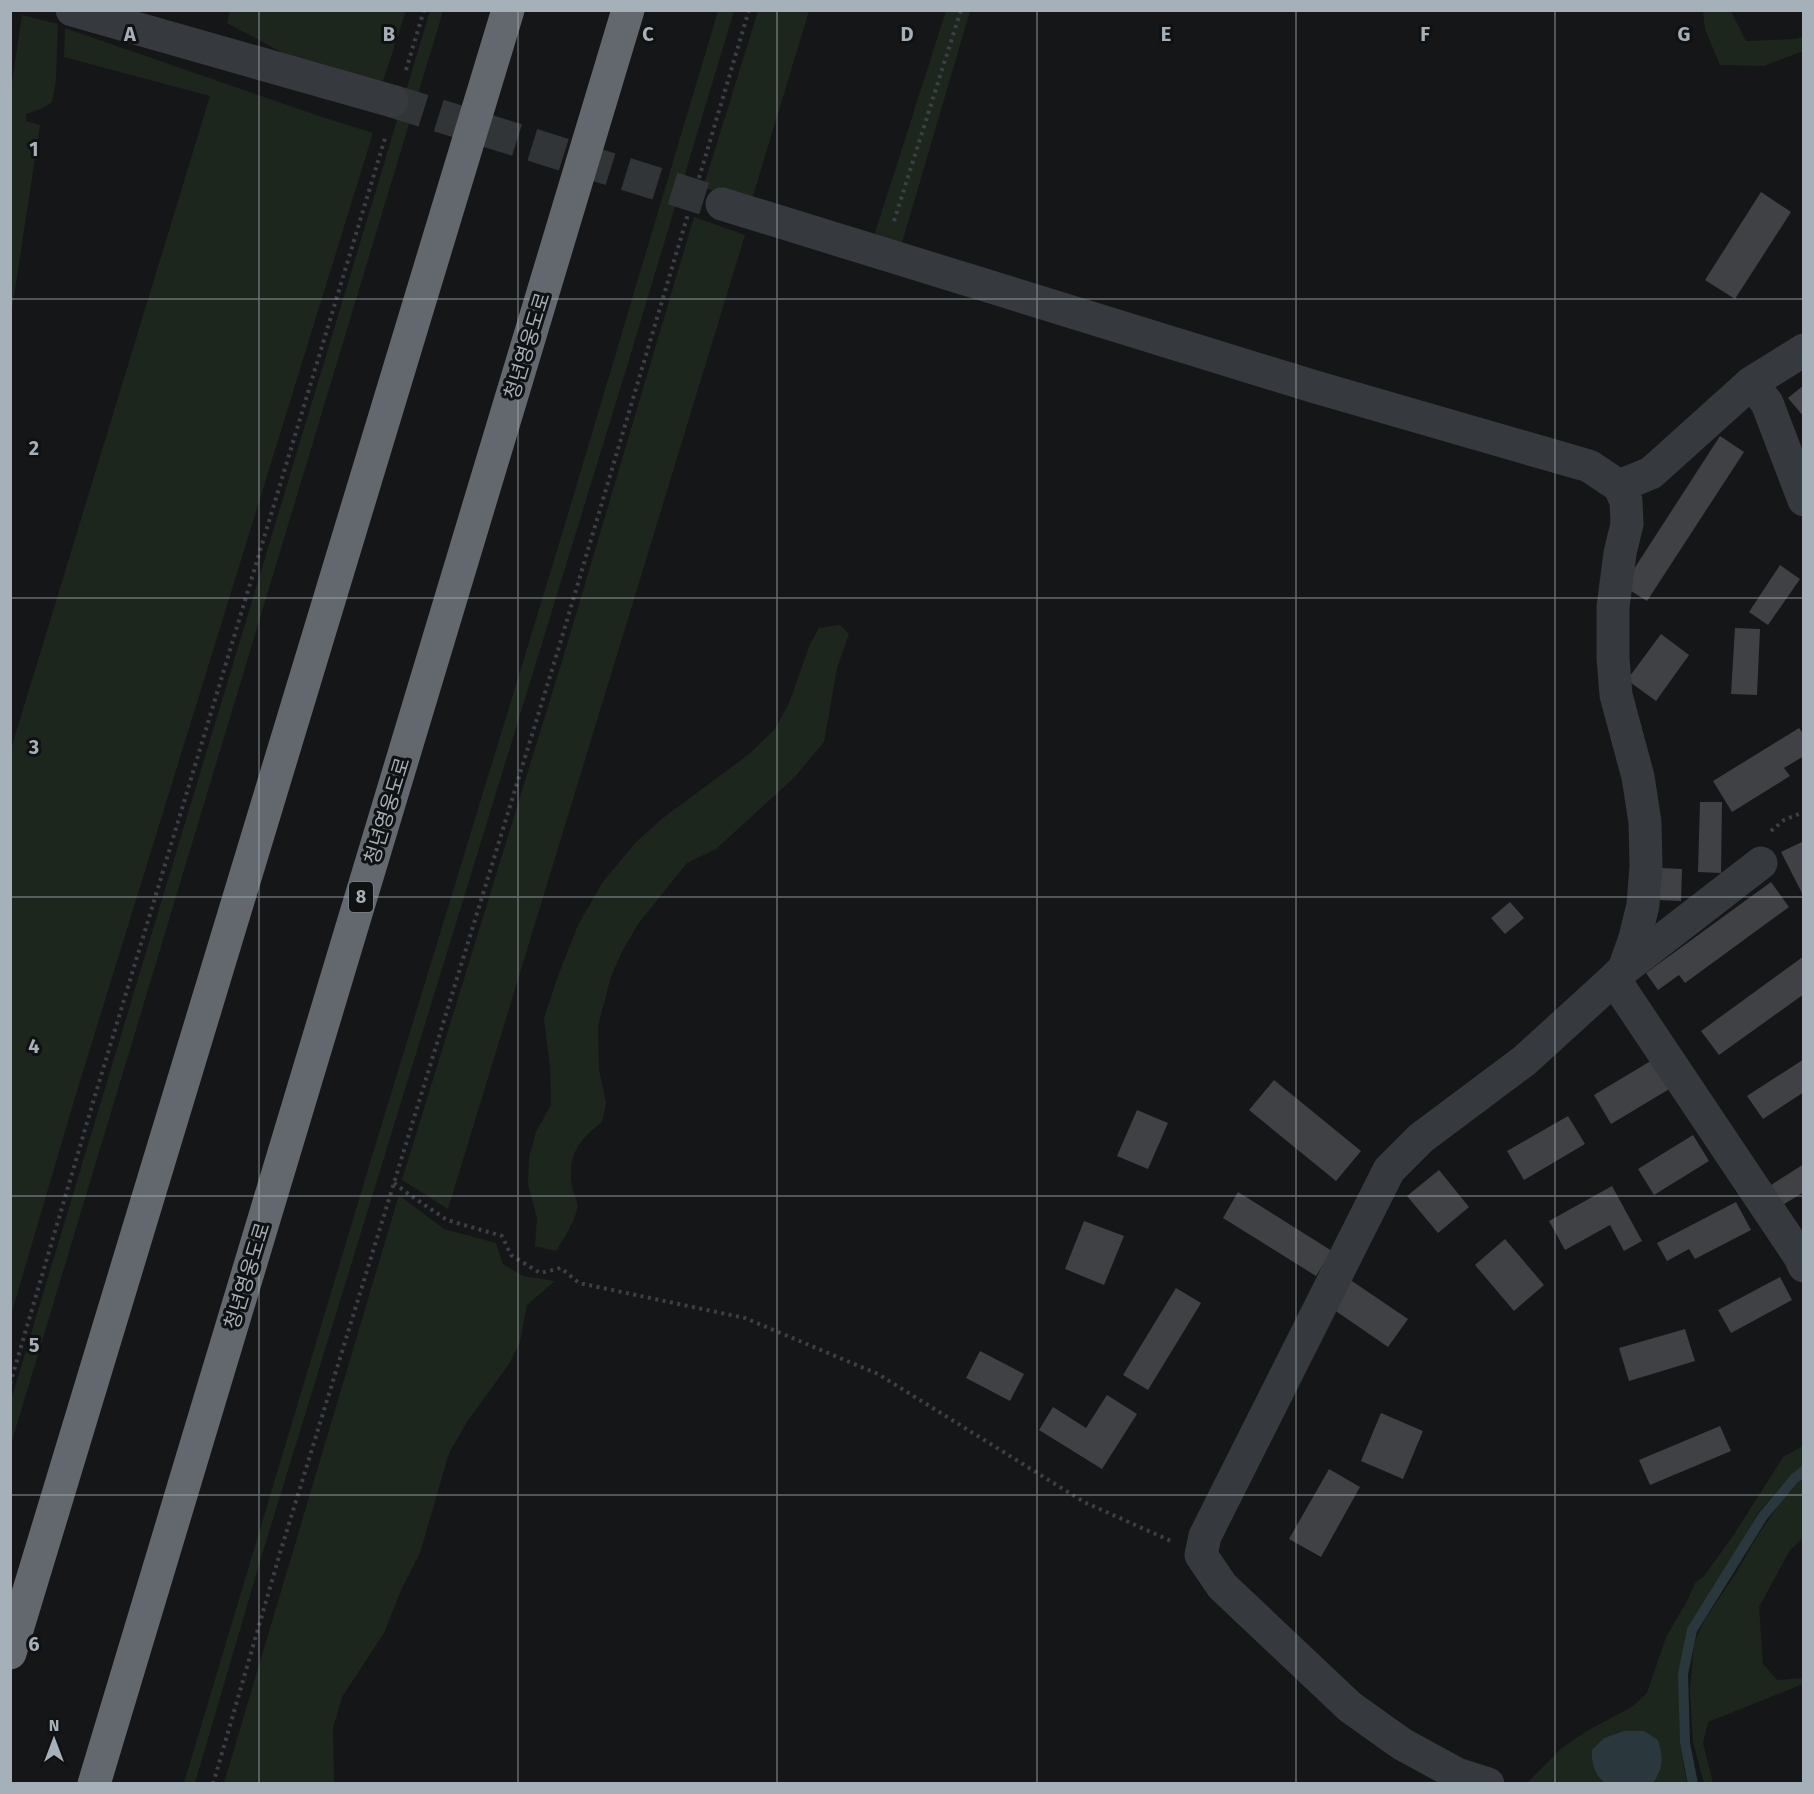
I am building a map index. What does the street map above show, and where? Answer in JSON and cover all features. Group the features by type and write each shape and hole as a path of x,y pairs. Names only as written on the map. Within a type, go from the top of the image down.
{"highway":[{"path":"10,1653 508,10"},
{"name":"청년영웅도로","path":"94,1784 628,10"}],"street":[{"path":"72,10 394,103"},
{"path":"722,204 1312,386 1589,466 1619,486 1626,501 1627,524 1620,553 1613,607 1613,658 1616,695 1638,777 1645,822 1646,866 1643,904 1635,938 1619,974"},
{"path":"1619,486 1651,473 1751,383 1803,350"},
{"path":"1751,383 1767,404 1803,500"},
{"path":"1488,1784 1457,1774 1402,1744 1350,1707 1222,1586 1202,1555 1205,1536 1389,1170 1421,1137 1524,1061 1619,974 1761,863"},
{"path":"1619,974 1800,1257 1803,1266"}],"path":[{"path":"10,1384 394,103 424,10"},
{"path":"698,179 749,10"},
{"path":"883,254 962,10"},
{"path":"213,1784 280,1553 559,647 688,213"},
{"path":"394,1183 447,1220 502,1236 512,1255 540,1273 561,1268 579,1283 745,1318 878,1374 1084,1502 1202,1555"}],"shaded area":[{"path":"230,11 406,11 379,93 328,77 227,23"},
{"path":"430,11 443,11 11,1444 11,1400"},
{"path":"718,11 734,11 261,1558 195,1783 184,1783 559,544"},
{"path":"758,11 809,11 752,199 703,188"},
{"path":"946,11 970,11 901,246 874,236"},
{"path":"1703,11 1731,11 1746,41 1796,39 1803,36 1803,51 1764,66 1720,65 1705,29"},
{"path":"22,15 58,24 56,80 52,102 26,114 26,121 40,125 11,316 10,96"},
{"path":"65,28 373,133 76,1094 11,1315 11,749 210,96 64,57"},
{"path":"694,217 745,235 448,1209 402,1180 566,648"},
{"path":"840,625 849,634 837,668 824,742 795,777 716,849 687,863 638,924 623,950 611,976 598,1026 599,1069 606,1103 602,1122 581,1142 571,1165 572,1186 577,1203 576,1214 556,1251 535,1246 537,1219 528,1184 529,1157 536,1132 551,1105 550,1067 544,1018 578,925 602,883 636,842 663,818 749,754 775,729 790,701 810,644 819,628"},
{"path":"399,1195 444,1229 496,1243 503,1264 523,1276 555,1281 527,1305 520,1342 509,1364 467,1422 449,1453 420,1553 401,1590 384,1633 342,1697 333,1728 334,1783 224,1783"},
{"path":"1803,1446 1803,1466 1785,1482 1758,1513 1722,1577 1689,1627 1679,1679 1680,1745 1687,1783 1653,1783 1659,1774 1644,1731 1624,1731 1604,1738 1601,1780 1605,1783 1526,1784 1562,1748 1585,1732 1633,1706 1647,1693 1666,1637 1695,1583 1704,1576 1733,1536 1783,1457"},
{"path":"1803,1477 1803,1538 1790,1550 1759,1607 1763,1664 1777,1680 1803,1678 1803,1684 1708,1722 1703,1743 1713,1783 1704,1783 1693,1742 1690,1691 1694,1643 1704,1621 1758,1535 1782,1500"},
{"path":"1624,1731 1644,1731 1658,1740 1661,1762 1653,1783 1605,1783 1596,1773 1592,1750 1604,1738"}],"building":[{"path":"1761,192 1791,212 1735,299 1705,280"},
{"path":"1804,385 1804,417 1788,398"},
{"path":"1720,436 1744,452 1647,601 1623,586"},
{"path":"1780,565 1800,579 1768,625 1749,612"},
{"path":"1735,628 1760,629 1757,695 1731,694"},
{"path":"1661,634 1689,655 1656,701 1627,680"},
{"path":"1799,728 1804,735 1804,756 1784,768 1790,776 1732,812 1713,781"},
{"path":"1700,802 1722,802 1721,873 1698,872"},
{"path":"1804,841 1804,897 1781,852"},
{"path":"1661,868 1682,869 1681,901 1659,900"},
{"path":"1771,882 1789,907 1685,983 1679,975 1658,990 1646,973"},
{"path":"1510,902 1524,918 1505,934 1491,918"},
{"path":"1804,956 1804,994 1719,1055 1701,1031"},
{"path":"1654,1059 1671,1088 1611,1124 1594,1095"},
{"path":"1804,1059 1804,1092 1763,1119 1747,1096"},
{"path":"1274,1080 1361,1151 1336,1181 1249,1110"},
{"path":"1137,1110 1168,1123 1148,1169 1117,1156"},
{"path":"1568,1116 1585,1144 1524,1180 1507,1151"},
{"path":"1693,1135 1709,1161 1654,1195 1638,1169"},
{"path":"1804,1164 1804,1192 1781,1206 1768,1187"},
{"path":"1439,1170 1469,1207 1438,1233 1407,1196"},
{"path":"1612,1186 1642,1241 1624,1251 1610,1225 1565,1250 1549,1221"},
{"path":"1238,1192 1332,1251 1316,1276 1223,1218"},
{"path":"1736,1202 1751,1230 1695,1259 1689,1249 1667,1261 1657,1243"},
{"path":"1084,1221 1124,1236 1104,1285 1065,1269"},
{"path":"1505,1239 1544,1285 1514,1311 1475,1265"},
{"path":"1780,1277 1792,1300 1731,1333 1718,1310"},
{"path":"1349,1279 1408,1319 1388,1347 1330,1307"},
{"path":"1176,1288 1201,1303 1148,1390 1123,1375"},
{"path":"1685,1329 1695,1361 1629,1381 1619,1348"},
{"path":"980,1351 1024,1374 1010,1401 966,1378"},
{"path":"1107,1395 1137,1414 1102,1469 1039,1430 1053,1407 1086,1428"},
{"path":"1381,1413 1423,1431 1403,1479 1361,1461"},
{"path":"1720,1426 1731,1451 1650,1485 1639,1460"},
{"path":"1329,1469 1360,1487 1321,1557 1289,1539"}],"waterway":[{"path":"1693,1784 1685,1743 1683,1674 1692,1630 1763,1516 1794,1479 1804,1471"}],"tunnel":[{"path":"392,101 722,204"}]}
